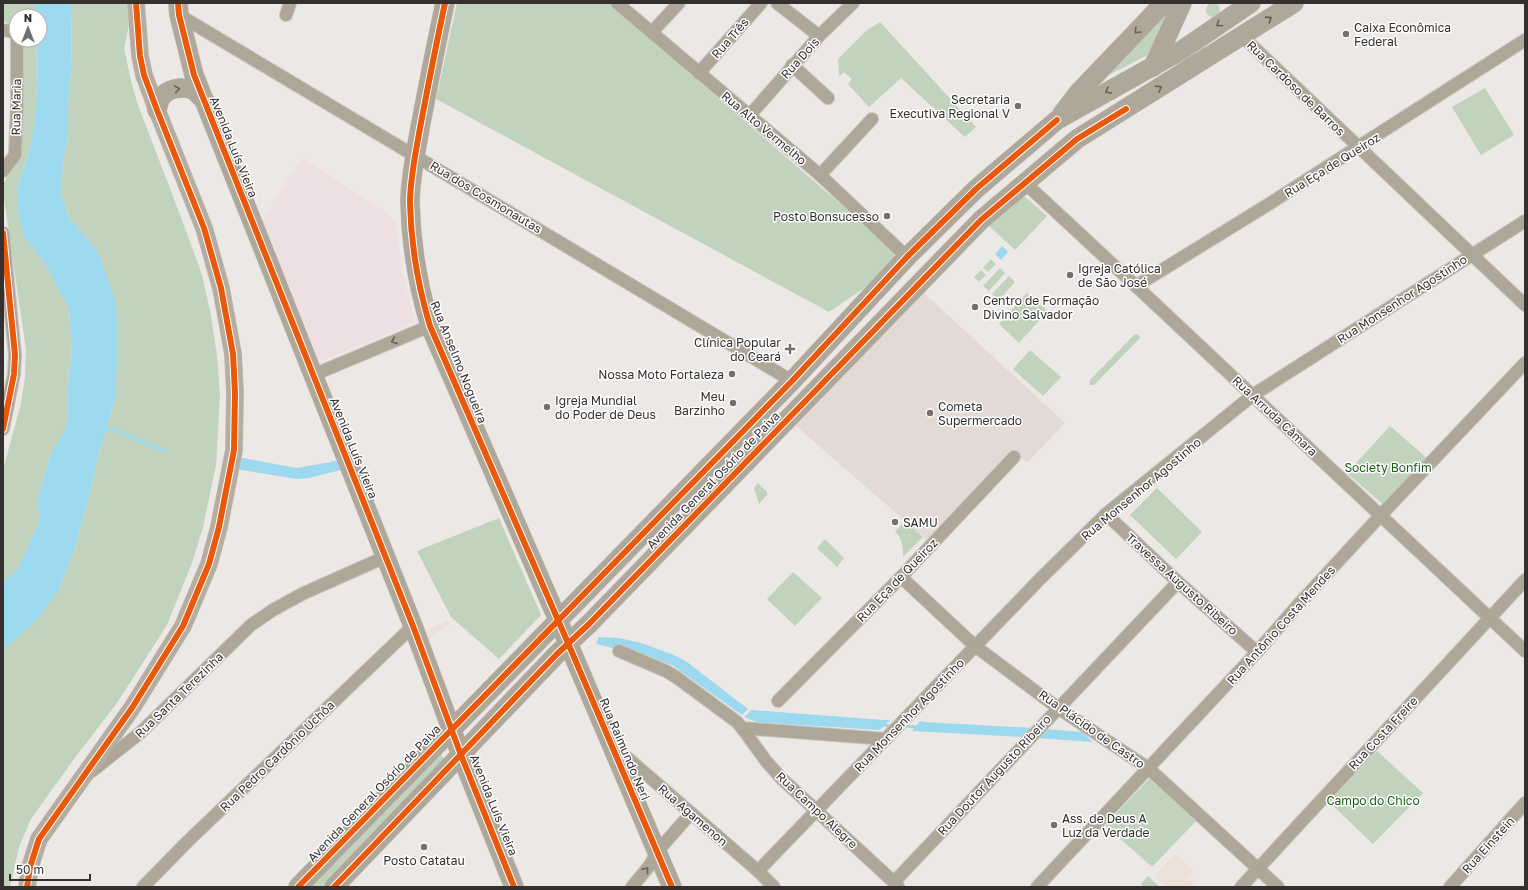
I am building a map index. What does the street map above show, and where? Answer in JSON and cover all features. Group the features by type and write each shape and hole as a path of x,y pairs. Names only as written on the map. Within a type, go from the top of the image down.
{"main road":[{"path":"82,779 132,708 183,626 209,564 220,520 234,450 235,393 233,354 227,315 204,228 144,75 140,56 136,3"},
{"name":"Rua Anselmo Nogueira","path":"445,3 415,155 410,202 412,236 421,297 430,326 557,620"},
{"path":"1058,120 1078,93 1164,3"},
{"path":"1126,109 1154,65 1182,3"},
{"name":"Avenida General Osório de Paiva","path":"298,887 792,381 907,257 976,189 1058,120 1182,50 1252,3"},
{"name":"Avenida General Osório de Paiva","path":"340,884 568,643 589,624 981,220 1077,139 1294,3"},
{"name":"Avenida Luís Vieira","path":"179,9 194,76 514,887"},
{"path":"157,110 161,97 166,92 175,88 194,90 205,101"},
{"name":"Rua Raimundo Neri","path":"557,620 672,887"},
{"name":"Rua Santa Terezinha","path":"27,887 30,866 39,839 82,779"}],"street":[{"path":"286,15 290,3"},
{"name":"Rua Alto Vermelho","path":"617,3 820,175 907,257"},
{"path":"652,32 679,3"},
{"name":"Rua Três","path":"699,73 761,3"},
{"path":"777,3 819,36"},
{"name":"Rua Dois","path":"750,115 792,65 853,3"},
{"name":"Rua dos Cosmonautas","path":"179,9 415,155 792,381"},
{"name":"Rua Cardoso de Barros","path":"1242,36 1525,305"},
{"name":"Rua Eça de Queiroz","path":"1136,286 1359,148 1525,40"},
{"name":"Rua Maria","path":"3,171 15,155 17,48"},
{"path":"792,65 828,98"},
{"path":"820,175 872,119"},
{"name":"Rua Arruda Câmara","path":"1025,183 1525,651"},
{"name":"Rua Monsenhor Agostinho","path":"758,872 1040,579 1106,514 1253,396 1525,221"},
{"path":"3,233 14,355 14,374 4,424"},
{"path":"313,375 430,326"},
{"name":"Rua Antônio Costa Mendes","path":"1037,887 1257,652 1297,606 1381,515 1525,363"},
{"name":"Rua Eça de Queiroz","path":"778,701 901,578 1014,457"},
{"name":"Travessa Augusto Ribeiro","path":"1106,514 1178,582 1257,652"},
{"name":"Rua Santa Terezinha","path":"82,779 140,733 251,625 273,610 302,594 385,557"},
{"name":"Rua Plácido de Castro","path":"901,578 975,646 1058,708 1148,768 1278,887"},
{"name":"Rua Costa Freire","path":"1242,887 1525,580"},
{"name":"Rua Doutor Augusto Ribeiro","path":"896,884 1029,739 1178,582"},
{"name":"Rua Pedro Cardônio Uchôa","path":"143,887 187,842 412,626"},
{"name":"Rua Campo Alegre","path":"619,650 660,668 676,677 739,725 781,778 896,884"},
{"path":"739,725 889,736"},
{"name":"Rua Agamenon","path":"611,743 774,887"},
{"name":"Rua Einstein","path":"1450,887 1525,803"},
{"path":"632,887 650,865 657,852 691,813"}],"shaded area":[{"path":"302,158 390,215 396,223 403,277 415,322 324,360 318,358 262,220"},
{"name":"Cometa Supermercado","path":"923,292 1065,423 1027,463 1013,450 928,541 795,425"},
{"path":"447,621 450,623 428,640 424,632"},
{"path":"1175,853 1193,871 1187,878 1197,887 1167,887 1155,876"}],"green space":[{"path":"3,3 36,3 36,8 8,8 8,24 3,20"},
{"path":"72,3 132,3 124,49 132,85 138,105 202,275 211,315 217,356 220,395 216,465 203,527 192,563 167,625 117,703 31,819 19,847 10,887 3,887 3,648 6,647 59,590 76,545 99,453 115,400 97,250 68,217 61,191 63,161 68,134"},
{"path":"457,3 608,3 889,246 895,257 867,286 829,312 436,99"},
{"path":"1210,3 1216,3 1220,7 1220,13 1216,17 1210,17 1206,13 1206,7"},
{"path":"1169,9 1150,51 1146,56 1109,75 1109,73"},
{"path":"880,22 976,127 965,137 901,78 869,107 848,84 852,79 844,72 840,76 839,75 838,59 867,30"},
{"path":"20,48 37,48 38,88 36,116 30,150 18,186 24,237 46,265 69,309 72,352 68,386 67,427 50,455 38,497 39,522 18,569 3,582 3,470 21,403 25,378 26,350 4,199 4,183 17,156"},
{"path":"1485,88 1514,135 1481,155 1452,107"},
{"path":"1023,195 1047,216 1015,250 989,226"},
{"path":"991,259 996,264 988,272 983,268"},
{"path":"1000,268 1005,273 989,291 983,286"},
{"path":"981,270 986,275 979,282 974,277"},
{"path":"1009,276 1015,282 999,300 992,294"},
{"path":"1027,293 1048,311 1019,343 999,324"},
{"path":"1135,334 1138,334 1140,338 1094,385 1090,385 1089,381"},
{"path":"1030,350 1061,377 1043,396 1013,369"},
{"name":"Society Bonfim","path":"1390,426 1429,460 1386,507 1347,473"},
{"path":"758,483 767,492 767,495 759,504 754,488"},
{"path":"1157,488 1202,532 1176,559 1130,515"},
{"path":"499,518 541,615 499,659 451,617 417,551"},
{"path":"905,521 923,537 903,557 902,543 895,531"},
{"path":"825,539 844,558 837,567 817,548"},
{"path":"793,572 822,598 795,626 767,599"},
{"name":"Campo do Chico","path":"1377,751 1423,793 1373,844 1329,802"},
{"path":"440,752 444,759 322,887 308,887"},
{"path":"1149,779 1197,820 1152,867 1105,825"},
{"path":"1148,876 1160,887 1144,887 1141,884"}],"water":[{"path":"36,3 72,3 68,134 63,161 61,191 68,217 97,250 116,301 118,343 115,400 99,453 76,545 59,590 35,622 3,648 3,582 18,569 39,522 38,497 50,455 67,426 68,386 72,352 69,309 46,265 24,237 17,207 18,186 30,150 35,118 38,88 37,48 48,48 48,8 36,8"},
{"path":"1002,246 1008,252 1001,260 995,254"},
{"path":"238,457 296,468 341,459 341,470 309,478 297,479 236,469"},
{"path":"599,637 619,638 641,643 674,655 687,662 748,709 742,715 672,665 647,656 596,644"},
{"path":"752,710 890,720 880,730 768,723 757,722 744,717"},
{"path":"920,721 1033,728 1025,737 912,731"},
{"path":"1044,729 1082,732 1093,742 1036,738"}],"waterway":[{"path":"104,426 165,451"},
{"path":"880,725 893,726"},
{"path":"902,726 919,727"}],"cycle path":[{"path":"27,887 30,867 39,839 132,708 183,626 209,564 219,527 234,450 235,393 233,354 221,288 204,228 144,75 140,56 136,3"},
{"path":"178,3 179,15 194,75 413,626 461,755 514,887"},
{"path":"445,3 420,128 410,194 414,250 426,311 430,326 672,887"},
{"path":"334,887 557,654 589,624 981,220 1077,139 1126,109"},
{"path":"298,887 792,381 907,257 976,189 1057,120"},
{"path":"3,233 15,355 14,374 3,429"}],"place":[{"name":"Caixa Econômica Federal","path":"1346,34"},
{"name":"Secretaria Executiva Regional V","path":"1018,106"},
{"name":"Posto Bonsucesso","path":"887,216"},
{"name":"Igreja Católica de São José","path":"1070,275"},
{"name":"Centro de Formação Divino Salvador","path":"975,307"},
{"name":"Clínica Popular do Ceará","path":"790,349"},
{"name":"Nossa Moto Fortaleza","path":"732,374"},
{"name":"Meu Barzinho","path":"733,403"},
{"name":"Igreja Mundial do Poder de Deus","path":"547,407"},
{"name":"Cometa Supermercado","path":"930,413"},
{"name":"SAMU","path":"895,522"},
{"name":"Ass. de Deus A Luz da Verdade","path":"1054,825"},
{"name":"Posto Catatau","path":"424,847"}]}
